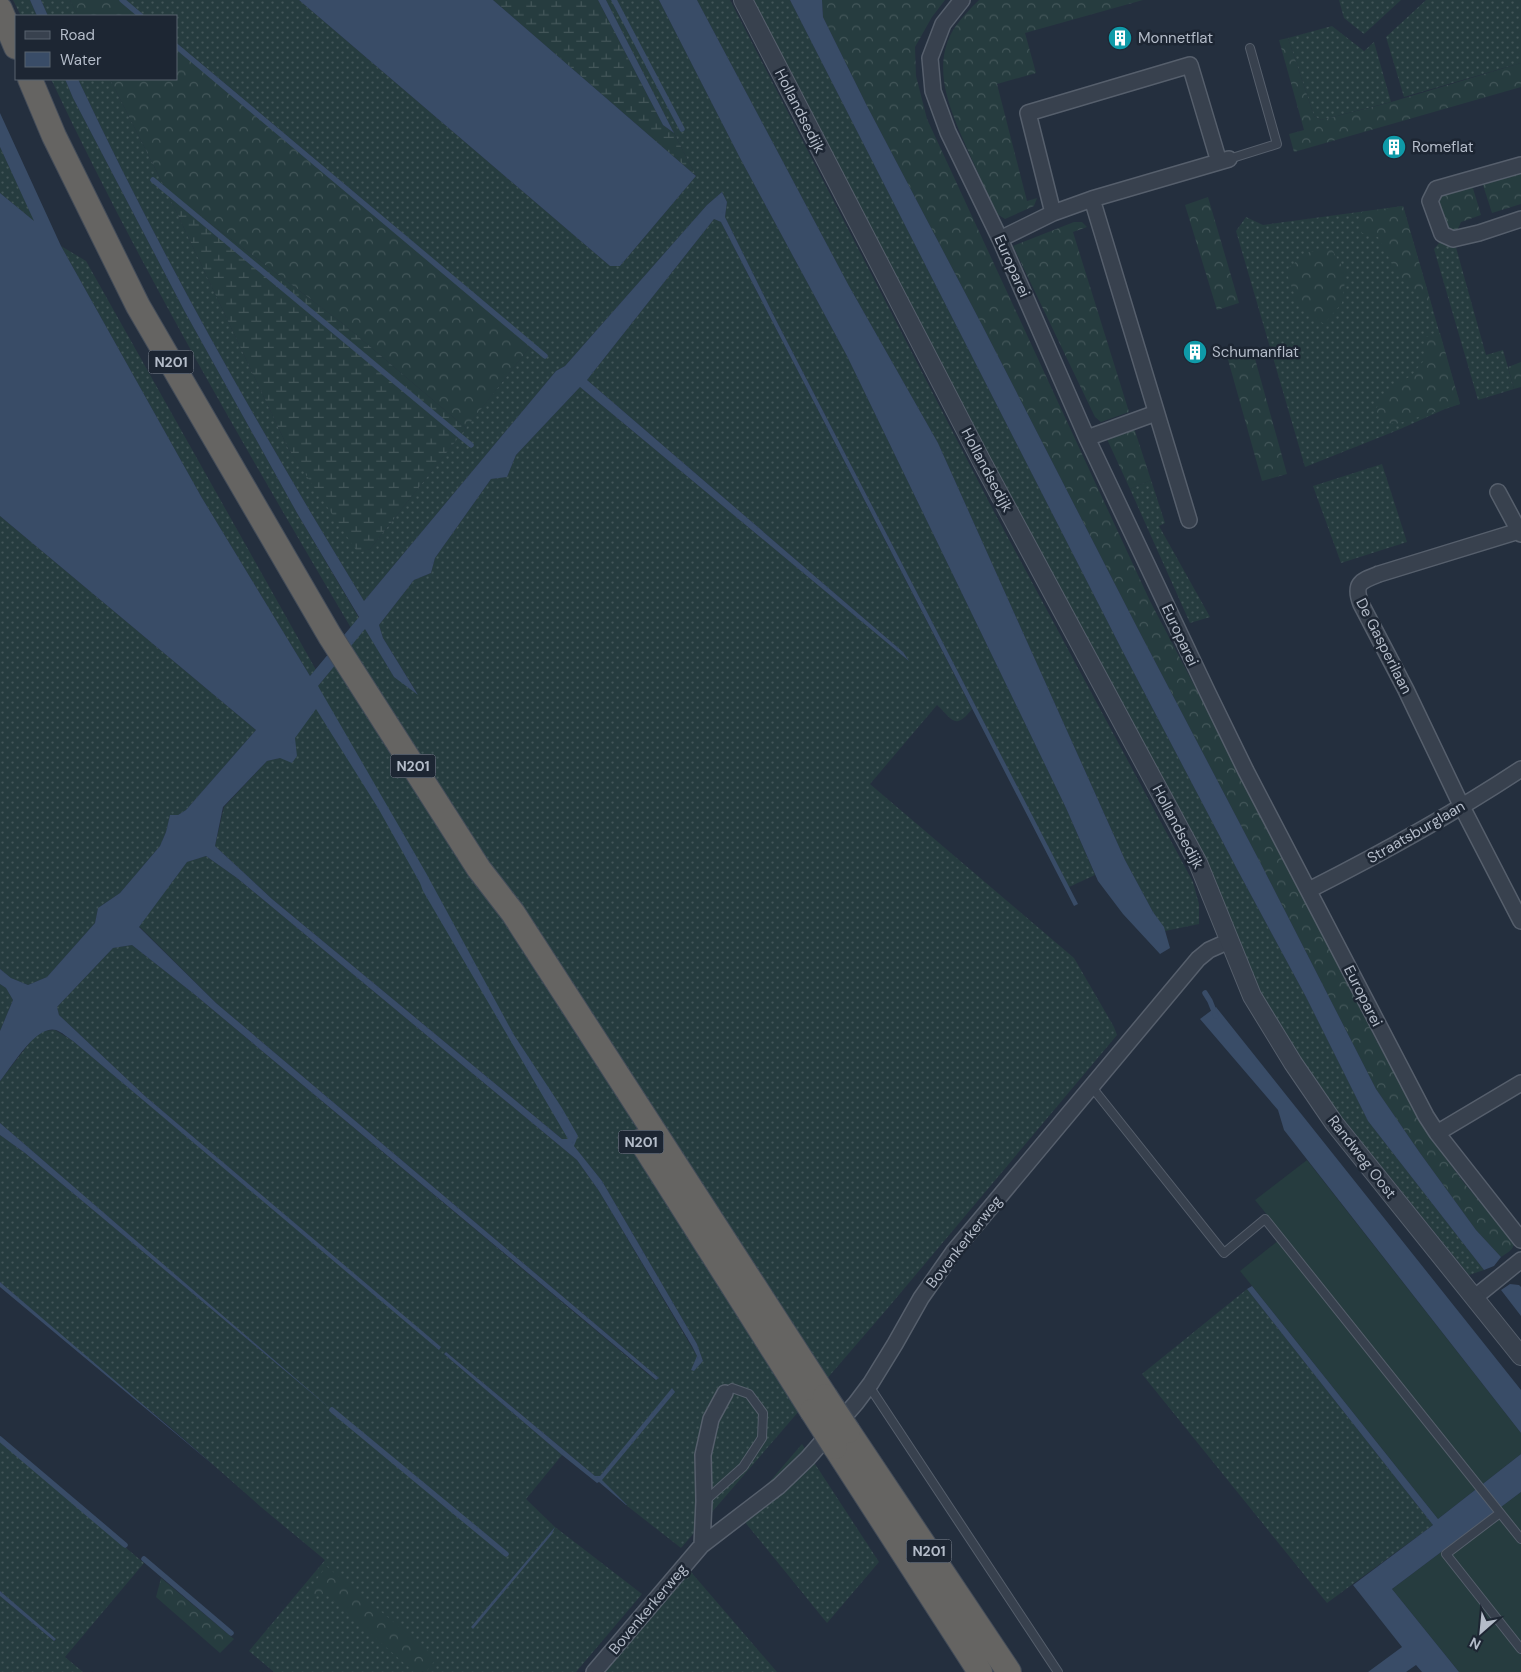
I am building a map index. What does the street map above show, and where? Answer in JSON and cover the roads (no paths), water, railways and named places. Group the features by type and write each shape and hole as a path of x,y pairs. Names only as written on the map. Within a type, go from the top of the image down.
{"highway":[{"path":"0,9 15,45"},
{"name":"N201","path":"30,80 54,136 138,306 330,636 479,869 513,913 818,1404 1008,1672"},
{"name":"N201","path":"842,1439 980,1672"}],"street":[{"name":"Hollandsedijk","path":"743,0 982,462 1198,863 1229,941"},
{"name":"Europarei","path":"962,0 943,24 930,58 933,91 948,132 1000,239 1087,438 1224,726 1364,999 1437,1134 1521,1240"},
{"path":"1000,239 1053,213 1092,199 1224,161 1190,65 1028,113 1053,213"},
{"path":"1521,165 1436,189 1430,201 1442,234 1453,239 1479,233 1521,219"},
{"path":"1092,199 1189,520"},
{"path":"1087,438 1156,413"},
{"name":"De Gasperilaan","path":"1498,492 1520,532 1379,574 1362,581 1358,586 1357,593 1462,807 1521,921"},
{"name":"Straatsburglaan","path":"1309,890 1462,807 1521,769"},
{"name":"Bovenkerkerweg","path":"594,1672 702,1545 780,1486 808,1458 856,1403 921,1298 954,1251 1198,959 1208,950 1229,941"},
{"name":"Randweg Oost","path":"1229,941 1252,996 1293,1063 1334,1122 1521,1356"},
{"path":"1437,1134 1521,1083"},
{"path":"1474,1298 1521,1260"},
{"path":"702,1545 704,1501 703,1455 711,1419 725,1393"}],"lane":[{"path":"1224,161 1277,144 1250,48"},
{"path":"1091,1086 1224,1253 1266,1219 1521,1539"},
{"path":"868,1386 1058,1672"},
{"path":"704,1501 743,1467 762,1438 763,1414 749,1394 732,1388 725,1393"},
{"path":"1500,1513 1446,1554 1521,1649"}],"water":[{"path":"30,0 41,0 48,15 37,15"},
{"path":"299,0 493,0 696,176 620,266 610,266"},
{"path":"598,0 606,0 674,133 663,125"},
{"path":"659,0 697,0 849,286 938,443 1125,860 1153,912 1164,927 1170,948 1160,954 1123,914 1098,881 1066,808 847,356 740,158"},
{"path":"790,0 822,0 823,17 866,104 1376,1089 1476,1230 1501,1257 1494,1266 1484,1270 1368,1121 1306,997 1123,652"},
{"path":"65,80 78,80 110,146 214,344 250,409 364,601 556,371 565,366 707,205 722,192 727,202 725,217 776,320 1078,904 1074,906 721,222 714,219 587,380 903,652 909,661 580,387 516,455 507,477 491,479 435,558 431,573 414,580 379,625 383,638 418,695 394,677 365,629 318,686 426,873 514,1035 578,1136 574,1146 602,1181 697,1344 703,1361 694,1371 691,1370 697,1356 692,1346 599,1191 577,1160 237,878 206,856 187,862 139,927 216,1003 659,1378 656,1380 194,994 132,945 113,948 57,1007 59,1015 145,1096 441,1347 439,1350 60,1032 48,1030 32,1040 0,1081 0,1031 13,1000 6,988 0,984 0,969 11,978 28,985 47,977 95,923 98,908 120,893 160,846 170,815 178,815 186,810 256,730 0,516 0,193 34,221 0,147 0,113 61,246 202,498 310,676 359,617 297,513 185,312 73,98","holes":["316,709 378,808 423,891 568,1139 562,1139 272,899 215,846 223,807 267,761 280,758 292,763 297,756 295,738"]},
{"path":"1216,1007 1521,1390 1521,1433 1284,1130 1278,1110 1200,1019"},
{"path":"0,1123 332,1410 25,1153 0,1135"},
{"path":"0,1282 217,1468 0,1287"},
{"path":"1510,1284 1521,1287 1521,1316 1501,1290"},
{"path":"1252,1286 1438,1519 1521,1454 1521,1492 1392,1589 1459,1672 1422,1672 1416,1665 1406,1672 1368,1672 1402,1647 1353,1585 1433,1525 1247,1289"},
{"path":"446,1352 595,1476 600,1476 672,1388 675,1392 602,1480 627,1505 562,1455 444,1354"},
{"path":"555,1527 552,1534 473,1629 471,1627"},
{"path":"0,1591 56,1639 54,1641 0,1596"}],"waterway":[{"path":"122,0 140,15"},
{"path":"614,0 682,129"},
{"path":"178,48 545,356"},
{"path":"153,180 471,445"},
{"path":"1205,993 1216,1016"},
{"path":"332,1410 506,1554"},
{"path":"0,1439 125,1545"},
{"path":"144,1559 231,1633"}],"place":[{"name":"Monnetflat","path":"1120,38"},
{"name":"Romeflat","path":"1394,147"},
{"name":"Schumanflat","path":"1195,352"}]}
